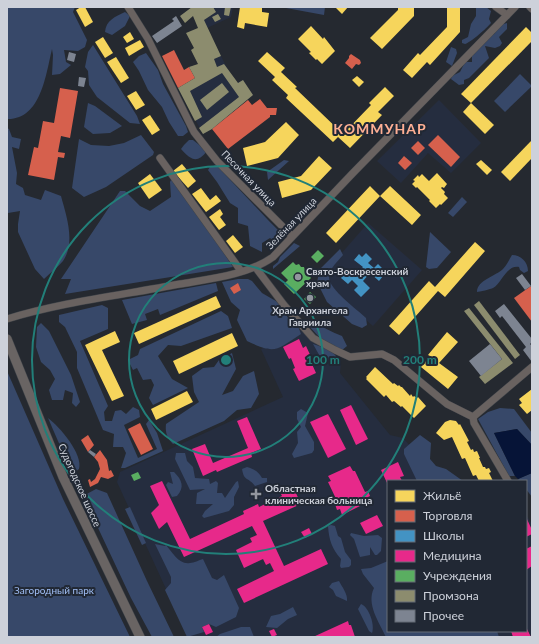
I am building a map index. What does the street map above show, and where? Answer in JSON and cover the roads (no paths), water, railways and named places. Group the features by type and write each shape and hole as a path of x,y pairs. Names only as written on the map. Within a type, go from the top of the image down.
{"main road":[{"name":"Судогодское шоссе","path":"7,339 62,474 140,637"}],"street":[{"name":"Песочная улица","path":"128,7 148,39 194,132 217,161 292,236"},
{"path":"496,7 507,15"},
{"name":"Зелёная улица","path":"7,319 34,311 216,278 256,268 272,257 515,7"},
{"path":"160,158 241,271"},
{"path":"256,268 284,305 313,338 350,357 382,354 394,360 447,404 472,417 507,480"},
{"path":"472,417 532,368"}],"place":[{"name":"Свято-Воскресенский храм","path":"298,277"},
{"name":"Храм Архангела Гавриила","path":"310,298"},
{"name":"Областная клиническая больница","path":"256,494"}],"district":[{"name":"КОММУНАР","path":"380,128"}],"park label":[{"name":"Загородный парк","path":"54,590"}]}
